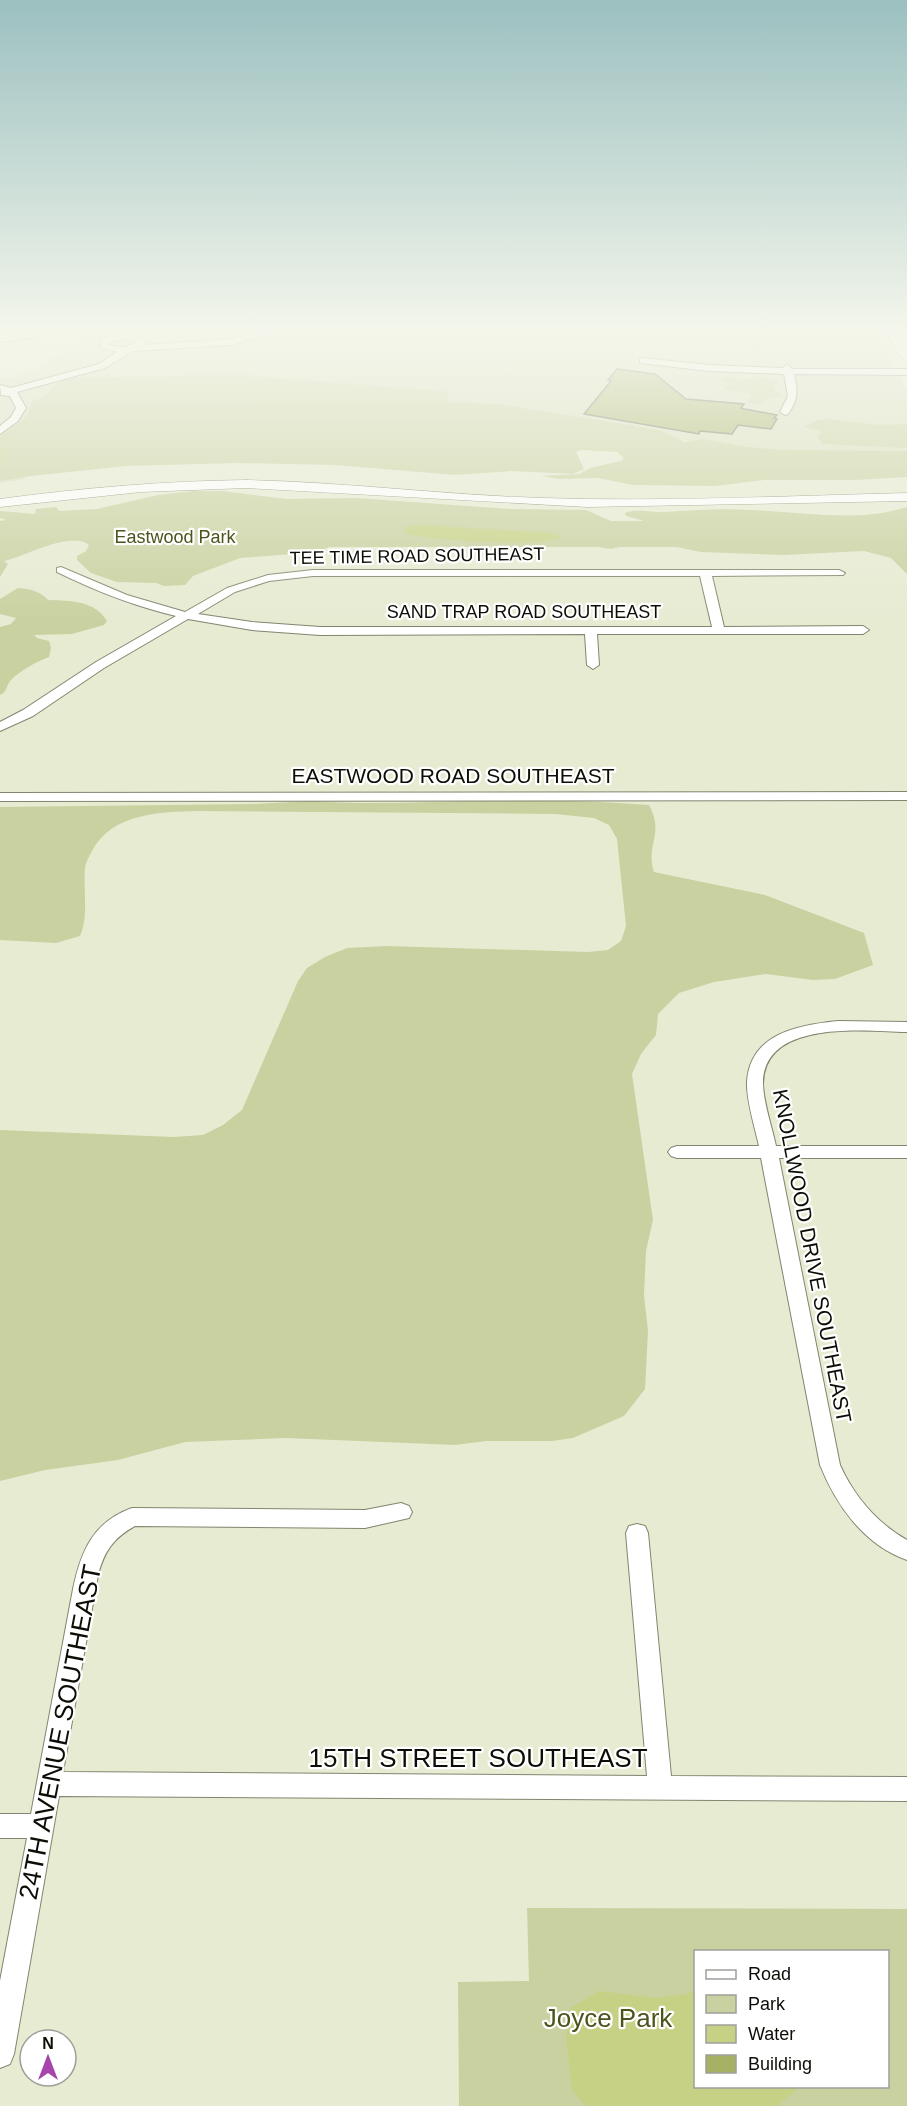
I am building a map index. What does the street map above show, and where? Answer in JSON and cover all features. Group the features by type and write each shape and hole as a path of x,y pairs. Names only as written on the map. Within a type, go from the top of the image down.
{"main road":[{"path":"0,495 121,481 233,476 302,478 487,491 599,494 907,489"},
{"path":"0,503 136,488 231,485 313,487 454,498 576,503 907,497"}],"street":[{"name":"SAND TRAP ROAD SOUTHEAST","path":"61,570 111,595 186,616 246,626 320,631 863,630"},
{"path":"705,573 719,630"},
{"name":"TEE TIME ROAD SOUTHEAST","path":"0,727 28,713 100,665 186,616 243,585 268,578 295,574 839,573"},
{"path":"591,630 593,665"},
{"name":"EASTWOOD ROAD SOUTHEAST","path":"0,797 907,796"},
{"name":"KNOLLWOOD DRIVE SOUTHEAST","path":"907,1027 816,1028 794,1033 776,1042 759,1059 755,1071 767,1153 830,1465 838,1486 854,1508 877,1530 907,1551"},
{"path":"677,1152 907,1152"},
{"name":"24TH AVENUE SOUTHEAST","path":"1,2046 89,1563 99,1540 112,1527 132,1517 365,1519 401,1512"},
{"path":"638,1533 660,1787"},
{"name":"15TH STREET SOUTHEAST","path":"49,1784 907,1789"},
{"path":"0,1826 41,1826"}],"shaded area":[{"path":"0,427 121,427 18,454 25,479 0,483"},
{"path":"593,427 907,427 907,453 774,453"}],"green space":[{"path":"13,427 642,427 662,431 685,442 703,439 747,447 784,450 907,451 907,477 856,480 765,480 715,486 633,485 598,478 560,479 541,476 579,474 590,468 621,461 624,458 617,452 581,450 576,452 584,469 573,474 512,471 455,475 335,465 237,463 126,466 0,481 0,436"},
{"path":"805,427 907,427 907,448 823,444 817,437 821,434 820,431"},
{"name":"Eastwood Park","path":"223,491 286,499 356,498 510,509 586,510 611,521 644,521 626,516 625,513 635,511 729,509 849,516 888,512 907,507 907,574 891,558 864,551 783,555 701,552 676,547 611,549 598,547 329,547 318,552 240,558 193,576 185,585 164,586 156,583 117,582 91,573 77,560 77,556 86,551 89,545 81,541 71,541 59,542 4,561 8,564 0,577 0,521 6,520 0,518 0,511 35,514 36,509 56,507 59,511 97,509 158,495"},
{"path":"18,588 42,594 48,600 89,605 102,614 107,621 104,625 72,634 34,635 49,641 51,648 49,657 19,673 0,695 0,627 11,624 16,618 0,614 0,599"},
{"path":"542,800 649,805 655,824 652,854 654,872 765,895 864,933 873,965 835,979 813,980 766,974 714,982 679,993 658,1014 656,1035 641,1054 632,1074 653,1220 646,1251 644,1295 648,1331 645,1389 624,1416 573,1438 552,1441 486,1441 455,1445 286,1438 185,1442 118,1460 45,1470 0,1481 0,1130 174,1137 203,1135 223,1125 242,1110 298,981 307,968 347,948 387,946 588,952 608,950 621,941 626,926 617,839 609,825 594,818 555,814 198,811 168,812 138,817 124,822 101,838 85,866 85,912 80,936 56,943 0,940 0,807 253,804 312,801 374,803"},
{"name":"Joyce Park","path":"527,1908 907,1909 907,2106 459,2106 458,1982 529,1981"}],"water":[{"path":"408,526 551,533 560,537 551,540 510,543 434,538 404,532"},
{"path":"694,1990 694,2088 799,2088 777,2106 586,2106 572,2091 566,2038 570,2008 599,1991 656,1998 687,1994"}],"building":[{"path":"660,427 736,427 732,434 700,431 699,434"}],"waterway":[{"path":"0,448 8,456 0,461"}]}
